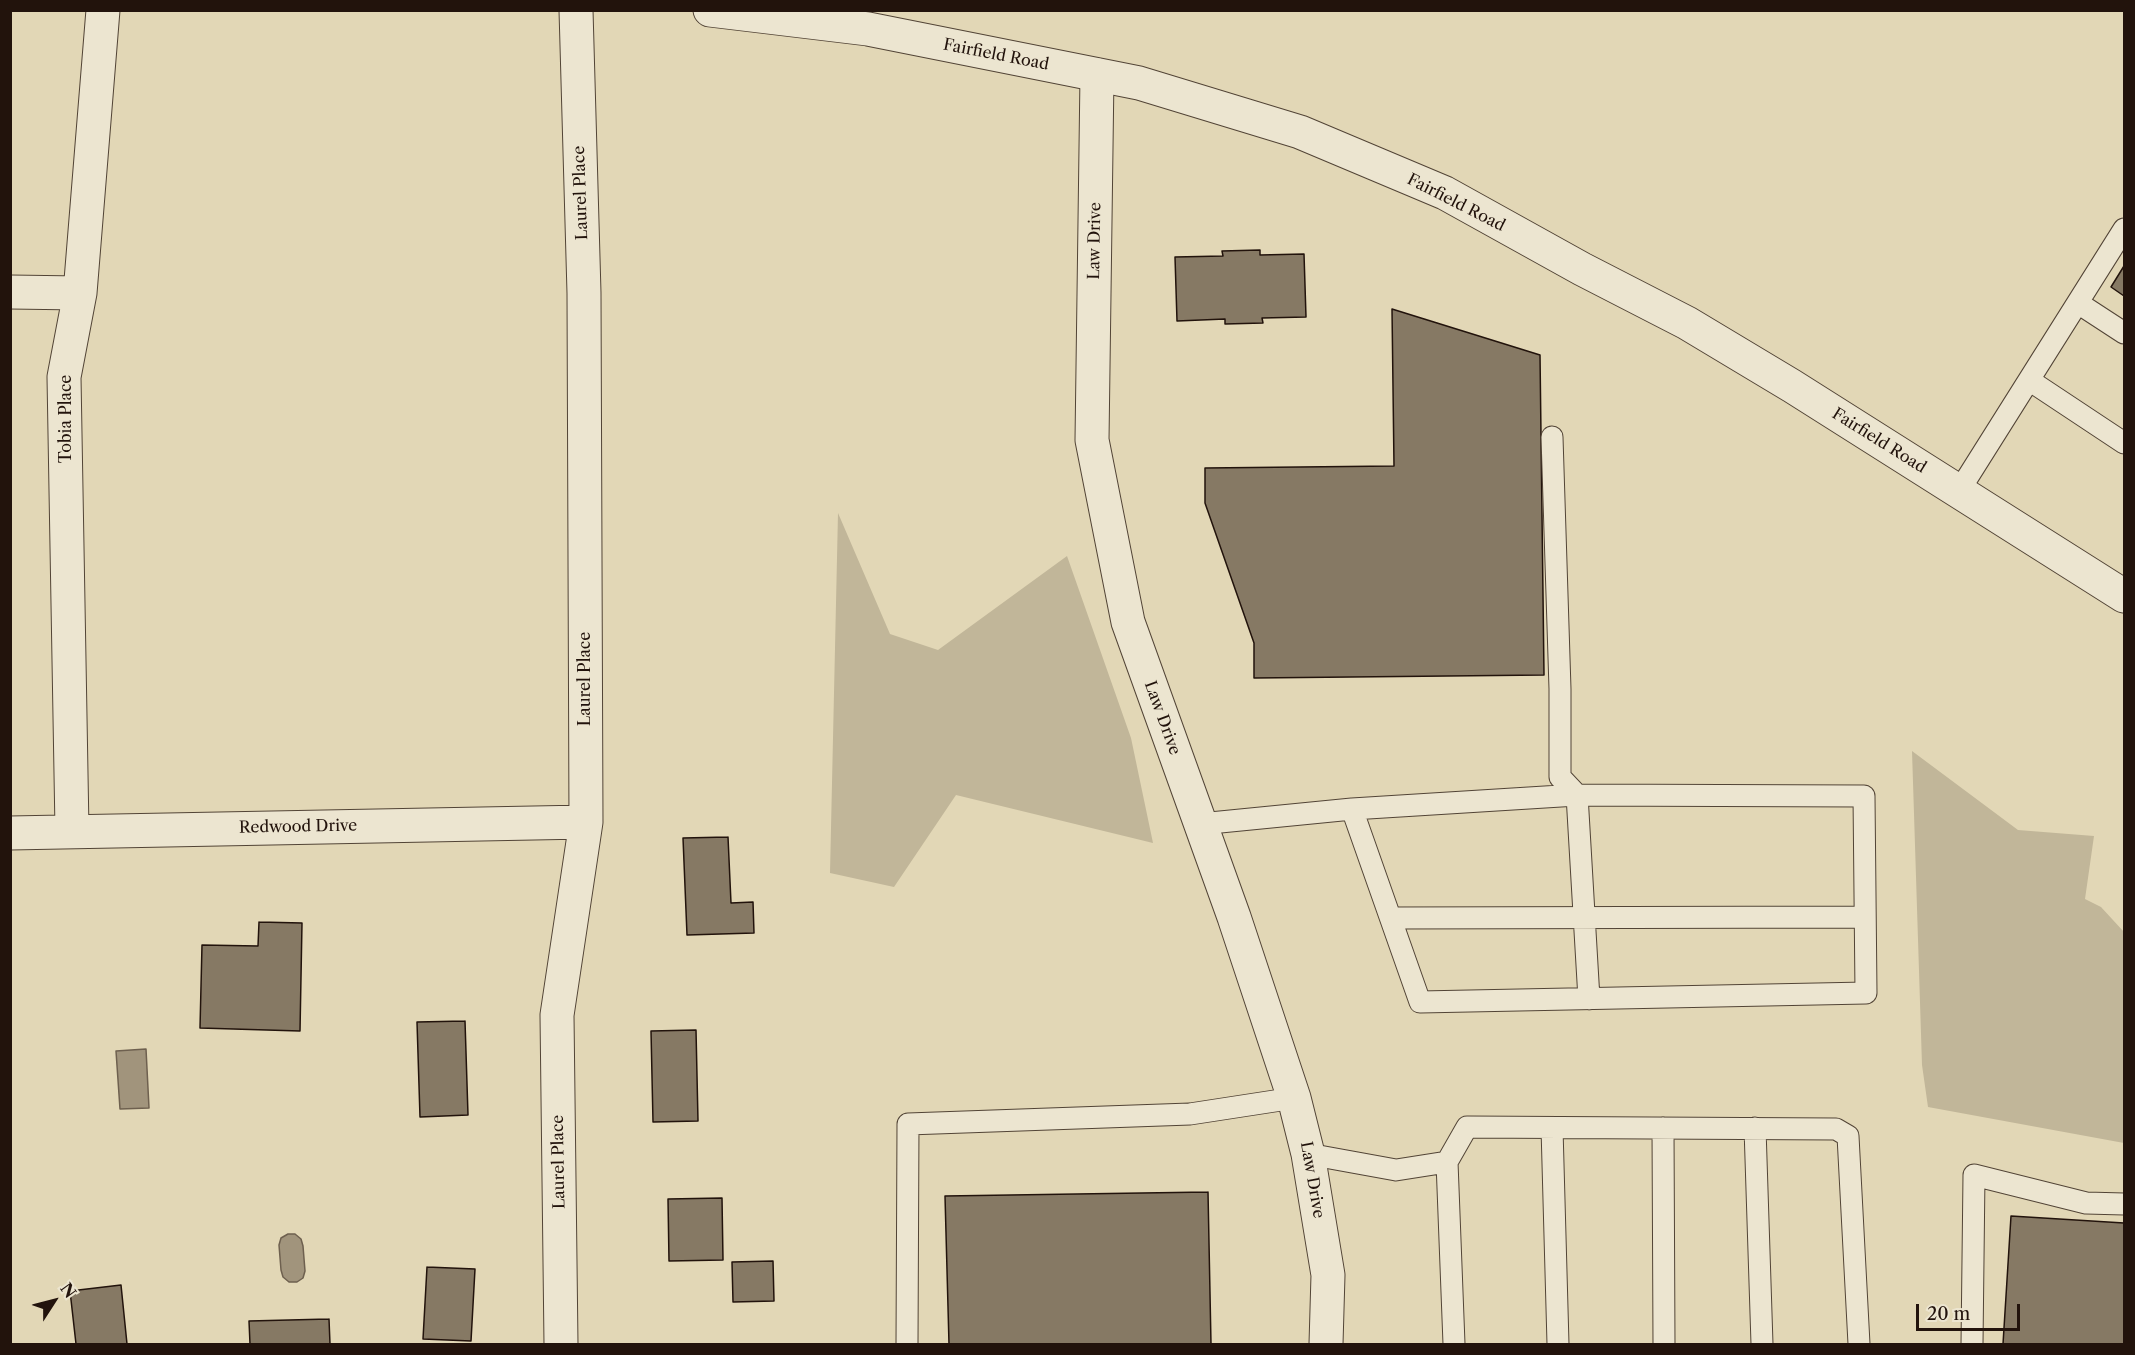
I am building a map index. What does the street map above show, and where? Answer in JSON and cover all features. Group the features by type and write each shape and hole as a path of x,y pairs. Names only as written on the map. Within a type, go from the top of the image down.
{"street":[{"name":"Tobia Place","path":"72,830 64,377 80,293 103,10"},
{"name":"Laurel Place","path":"561,1344 557,1014 585,822 584,293 576,10"},
{"name":"Fairfield Road","path":"710,10 868,29 1139,83 1300,132 1445,193 1582,269 1687,323 2124,596"},
{"name":"Law Drive","path":"1097,75 1092,440 1128,622 1234,917 1294,1098 1308,1154 1328,1275 1326,1344"},
{"path":"10,292 80,293"},
{"name":"Redwood Drive","path":"10,832 585,822"}],"lane":[{"path":"1959,491 2124,229"},
{"path":"2078,303 2124,333"},
{"path":"2029,380 2124,444"},
{"path":"1552,437 1560,689 1560,777 1577,795 1589,999"},
{"path":"1200,824 1352,809 1577,795 1864,796 1866,993 1420,1002 1352,809"},
{"path":"1392,918 1865,916"},
{"path":"907,1344 908,1124 1190,1114 1294,1098"},
{"path":"1454,1344 1447,1162 1467,1127 1836,1129 1848,1136 1859,1344"},
{"path":"1552,1128 1558,1344"},
{"path":"1663,1128 1664,1344"},
{"path":"1755,1128 1762,1344"},
{"path":"1308,1154 1396,1170 1447,1162"},
{"path":"1972,1344 1974,1175 2086,1203 2124,1204"}],"shaded area":[{"path":"838,513 890,634 938,650 1067,556 1131,738 1153,843 956,795 894,887 830,873"},
{"path":"1912,751 2018,830 2094,836 2085,899 2101,907 2124,932 2124,1143 1928,1107 1922,1065"},
{"path":"146,1049 149,1108 120,1109 116,1051"},
{"path":"288,1234 295,1234 301,1239 303,1246 305,1271 303,1278 297,1282 289,1282 283,1277 281,1270 279,1245 281,1238"}],"building":[{"path":"1260,250 1260,255 1304,254 1306,317 1262,318 1263,323 1225,324 1225,319 1177,321 1175,257 1223,256 1222,251"},
{"path":"2124,266 2124,296 2111,287"},
{"path":"1392,309 1540,355 1544,675 1254,678 1254,643 1205,503 1205,468 1394,466"},
{"path":"728,837 731,903 753,902 754,933 687,935 683,838"},
{"path":"259,922 302,923 300,1031 200,1028 202,945 258,946"},
{"path":"465,1021 468,1115 420,1117 417,1022"},
{"path":"696,1030 698,1121 653,1122 651,1031"},
{"path":"1208,1192 1211,1344 949,1344 945,1196"},
{"path":"722,1198 723,1260 669,1261 668,1199"},
{"path":"2011,1216 2124,1223 2124,1344 2003,1344"},
{"path":"773,1261 774,1301 733,1302 732,1262"},
{"path":"427,1267 475,1269 471,1341 423,1339"},
{"path":"121,1285 127,1344 76,1344 70,1291"},
{"path":"329,1319 330,1344 250,1344 249,1321"}]}
